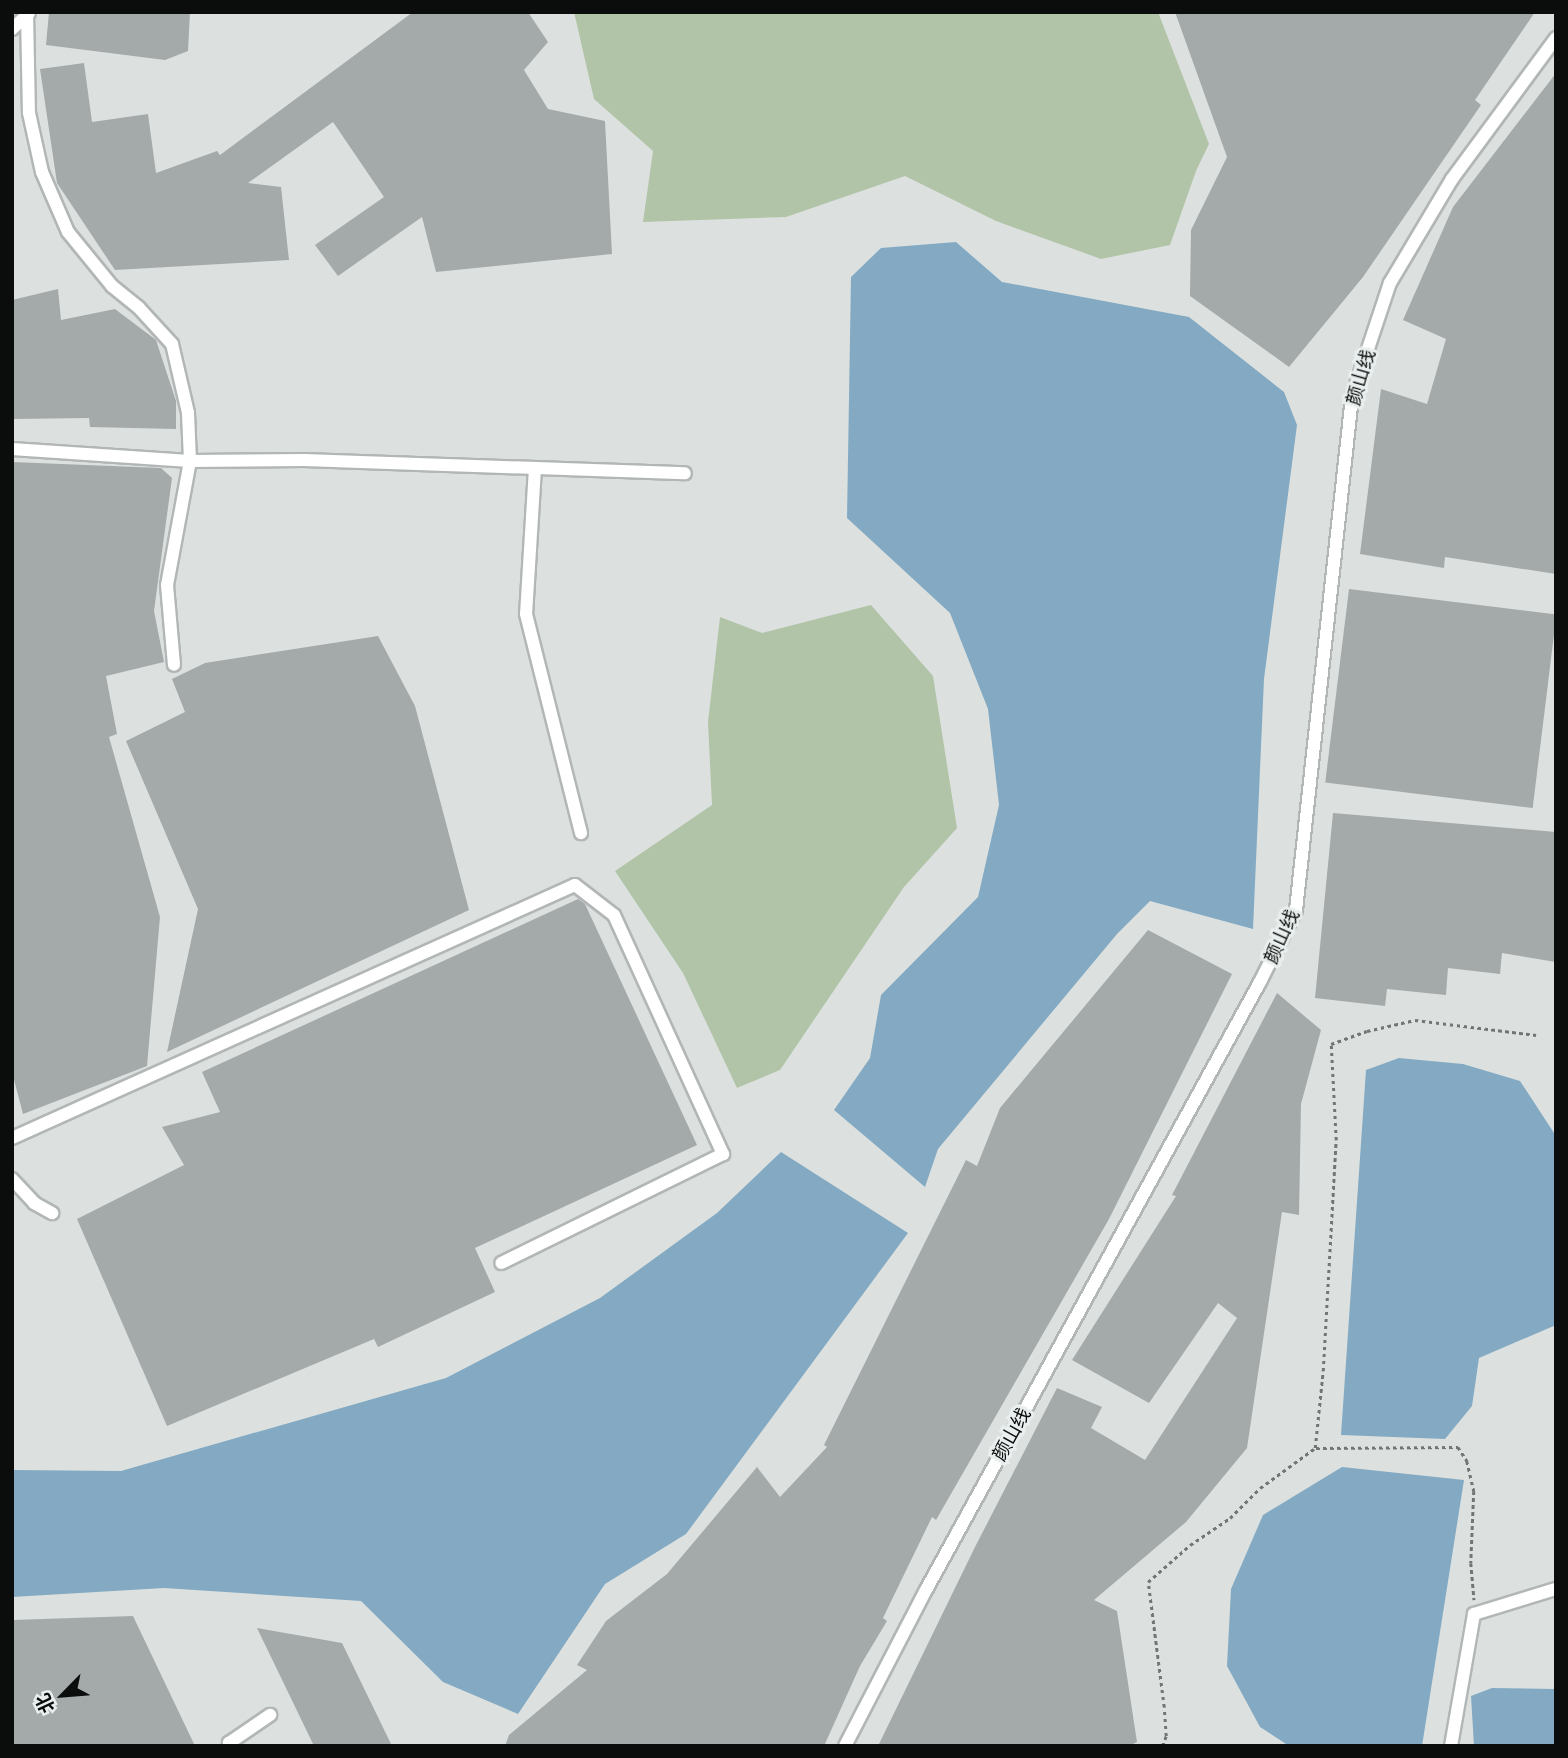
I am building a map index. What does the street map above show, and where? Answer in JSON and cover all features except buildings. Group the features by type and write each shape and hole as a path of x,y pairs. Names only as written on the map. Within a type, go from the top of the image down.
{"street":[{"path":"12,29 28,13"},
{"path":"28,13 28,102 43,172 68,232 112,286 139,308 172,344 188,414 190,461 167,585 174,665"},
{"name":"颜山线","path":"845,1746 926,1590 1253,995 1296,910 1352,397 1390,283 1452,179 1556,38"},
{"path":"12,449 190,461 304,460 685,473"},
{"path":"535,468 526,614 582,833"},
{"path":"12,1138 575,885 614,915 723,1154 501,1263"},
{"path":"12,1179 34,1203 52,1213"},
{"path":"1451,1746 1475,1614 1556,1589"},
{"path":"231,1746 229,1743 270,1715"}],"path":[{"path":"1314,1448 1323,1371 1336,1140 1331,1044 1367,1031 1415,1020 1536,1035"},
{"path":"1162,1746 1166,1737 1164,1707 1148,1581 1190,1545 1230,1518 1260,1488 1314,1448 1458,1447 1467,1461 1474,1491 1471,1563 1475,1614"}],"green space":[{"path":"574,12 1158,12 1209,144 1196,171 1170,245 1101,259 996,221 905,176 786,217 643,222 653,151 594,99"},
{"path":"871,605 933,676 957,828 904,887 780,1070 737,1088 683,973 615,871 712,805 708,722 720,617 762,633"}],"water":[{"path":"956,242 1002,282 1189,317 1284,392 1297,425 1264,679 1253,929 1150,901 1117,934 938,1149 925,1187 834,1110 870,1058 881,995 978,897 999,805 988,709 950,613 847,518 851,277 881,248"},
{"path":"1399,1058 1463,1064 1520,1081 1556,1136 1556,1325 1479,1358 1472,1406 1445,1439 1341,1435 1366,1070"},
{"path":"781,1152 908,1233 686,1534 605,1584 518,1714 443,1682 361,1601 164,1588 12,1597 12,1470 121,1471 446,1378 600,1298 717,1213"},
{"path":"1342,1467 1464,1480 1422,1746 1289,1746 1260,1727 1227,1666 1231,1589 1263,1515"},
{"path":"1492,1688 1556,1689 1556,1746 1474,1746 1471,1696"}]}
